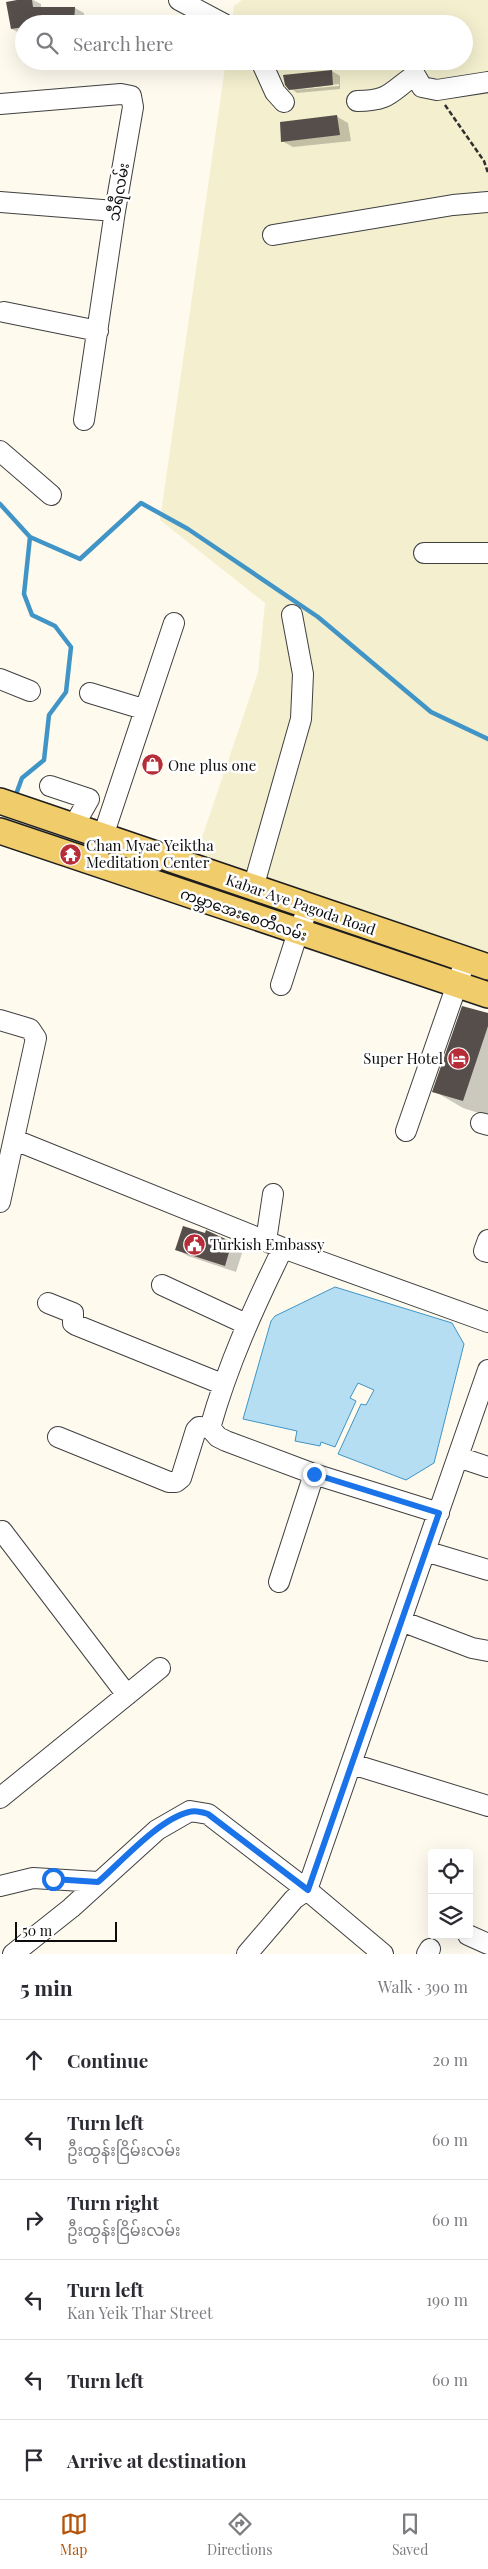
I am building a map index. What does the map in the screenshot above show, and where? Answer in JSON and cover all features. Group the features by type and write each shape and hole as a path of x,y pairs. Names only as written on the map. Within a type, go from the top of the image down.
{"main road":[{"name":"Kabar Aye Pagoda Road","path":"0,801 477,964"},
{"name":"ကမ္ဘာအေးစေတီလမ်း","path":"0,831 488,996"}],"street":[{"path":"179,0 207,15"},
{"path":"265,70 275,92 284,102"},
{"path":"357,101 375,101 389,96 415,75 422,87 437,90 488,82"},
{"name":"သီရီလမ်း","path":"0,104 121,94 132,96 133,108 115,211 84,420"},
{"path":"0,202 115,211"},
{"path":"273,236 453,205 488,202"},
{"path":"4,312 98,331"},
{"path":"0,451 51,495"},
{"path":"424,553 488,553"},
{"path":"253,888 301,719 303,674 292,615"},
{"path":"94,863 143,709 174,623"},
{"path":"0,679 30,691"},
{"path":"90,693 143,709"},
{"path":"50,786 89,799 73,827"},
{"path":"281,985 298,932 309,907"},
{"path":"406,1131 457,985 477,964"},
{"path":"0,1020 30,1029 36,1038 15,1140 0,1200"},
{"path":"15,1140 275,1245 488,1322"},
{"path":"210,1428 222,1384 275,1245 273,1194"},
{"path":"488,1240 484,1250 488,1252"},
{"path":"162,1285 246,1324"},
{"path":"48,1304 73,1313 73,1323 76,1325 222,1384"},
{"path":"247,1954 294,1899 308,1890 487,1376"},
{"path":"58,1437 168,1482 176,1482 181,1478 196,1430 199,1427 210,1428 218,1437 226,1441 314,1474 439,1513"},
{"path":"458,1457 488,1467"},
{"path":"279,1582 314,1474"},
{"path":"1,1530 128,1695"},
{"path":"425,1551 488,1570"},
{"path":"401,1621 472,1648 488,1651"},
{"path":"0,1798 160,1668"},
{"path":"352,1764 488,1806"},
{"path":"14,1954 71,1908 157,1830 183,1814 200,1812 208,1814 308,1890 383,1954"},
{"path":"0,1886 33,1878 98,1882"},
{"path":"473,1937 488,1944"}],"path":[{"path":"437,90 455,122 484,161 488,173"}],"shaded area":[{"path":"242,0 488,0 488,956 194,861 258,673 265,603 160,520 225,70 473,70 473,15 233,15 234,6"}],"water":[{"path":"335,1287 452,1323 464,1344 434,1463 406,1480 338,1454 361,1404 366,1405 374,1390 358,1383 350,1398 356,1401 335,1447 321,1442 320,1446 295,1441 297,1431 243,1419 271,1321 275,1316"}],"building":[{"path":"32,0 33,7 75,7 75,15 15,15 15,28 11,29 6,2"},
{"path":"332,70 333,85 289,90 285,85 283,75"},
{"path":"337,115 340,135 281,142 280,122"},
{"name":"Super Hotel","path":"462,1006 488,1013 488,1026 463,1101 432,1092"},
{"path":"183,1226 205,1233 206,1230 232,1242 225,1266 175,1250"}],"waterway":[{"path":"30,537 80,559 141,503 188,529 318,617 431,712 488,739"},
{"path":"0,504 30,537 24,594 32,615 55,626 71,647 66,692 49,715 44,760 22,778 15,797"}],"place":[{"name":"One plus one","path":"152,765"},
{"name":"Chan Myae Yeiktha Meditation Center","path":"70,854"},
{"name":"Super Hotel","path":"459,1058"},
{"name":"Turkish Embassy","path":"194,1244"}],"route":[{"path":"53,1879 98,1882 157,1830 190,1811 208,1814 308,1890 439,1513 314,1474"}]}
